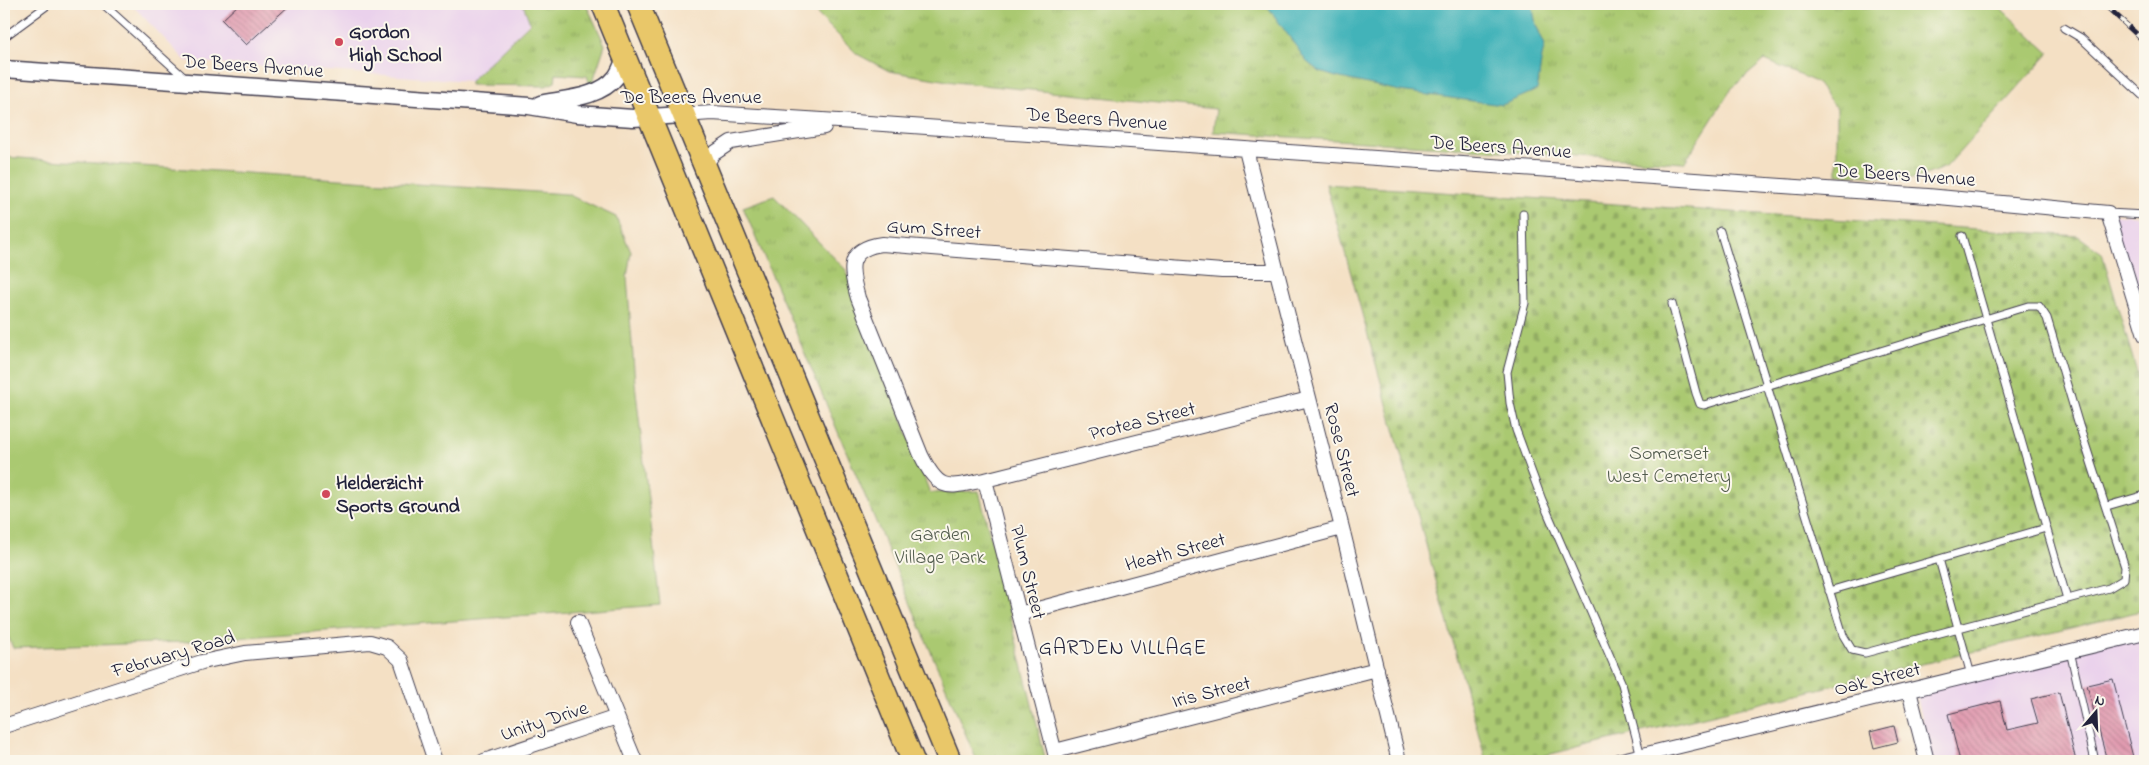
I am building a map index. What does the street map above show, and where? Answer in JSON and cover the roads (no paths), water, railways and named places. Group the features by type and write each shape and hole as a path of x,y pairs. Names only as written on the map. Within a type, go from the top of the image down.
{"highway":[{"path":"603,4 913,761"},
{"path":"638,4 950,761"}],"street":[{"name":"De Beers Avenue","path":"529,106 592,93 604,88 616,77 625,59"},
{"name":"De Beers Avenue","path":"4,69 529,106 577,114 633,118 712,114 854,122 1918,196 2108,213"},
{"name":"De Beers Avenue","path":"704,167 718,149 741,138 854,122"},
{"name":"Rose Street","path":"1246,150 1399,761"},
{"path":"2108,213 2145,335"},
{"name":"Gum Street","path":"985,480 949,486 937,481 930,474 858,298 851,274 855,258 861,251 870,246 882,244 1230,271 1276,271"},
{"name":"Protea Street","path":"985,480 1309,399"},
{"name":"Plum Street","path":"985,480 1056,756"},
{"name":"Heath Street","path":"1019,614 1342,528"},
{"path":"578,622 635,761"},
{"name":"Oak Street","path":"1618,761 2145,633"},
{"name":"February Road","path":"4,726 202,662 228,656 370,642 387,647 401,660 435,761"},
{"name":"Iris Street","path":"1056,756 1377,669"},
{"path":"1909,691 1927,761"},
{"name":"Unity Drive","path":"484,761 617,717"}],"lane":[{"path":"4,37 49,4"},
{"path":"103,4 188,81"},
{"path":"2064,28 2081,38 2145,98"},
{"name":"De Beers Avenue","path":"2108,213 2145,215"},
{"path":"1523,214 1525,303 1507,372 1510,403 1516,430 1542,500 1622,684 1641,756"},
{"path":"1672,304 1700,404 1707,405 1767,387 2028,306 2039,306 2045,312 2079,425 2107,506 2126,568 2126,576 2118,585 1865,653 1858,652 1847,644 1829,592 1767,387 1720,231"},
{"path":"1962,236 2067,599"},
{"path":"2107,506 2145,495"},
{"path":"1829,592 2046,528"},
{"path":"1939,559 1971,675"},
{"path":"2070,651 2095,761"}],"water":[{"path":"1266,4 1532,4 1536,25 1545,45 1537,90 1502,105 1400,91 1320,72 1307,62"}],"railway":[{"path":"2104,4 2145,42"}],"place":[{"name":"Gordon High School","path":"339,42"},
{"name":"Helderzicht Sports Ground","path":"326,494"}],"district":[{"name":"GARDEN VILLAGE","path":"1123,647"}],"park label":[{"name":"Somerset West Cemetery","path":"1669,464"},
{"name":"Garden Village Park","path":"940,544"}]}
